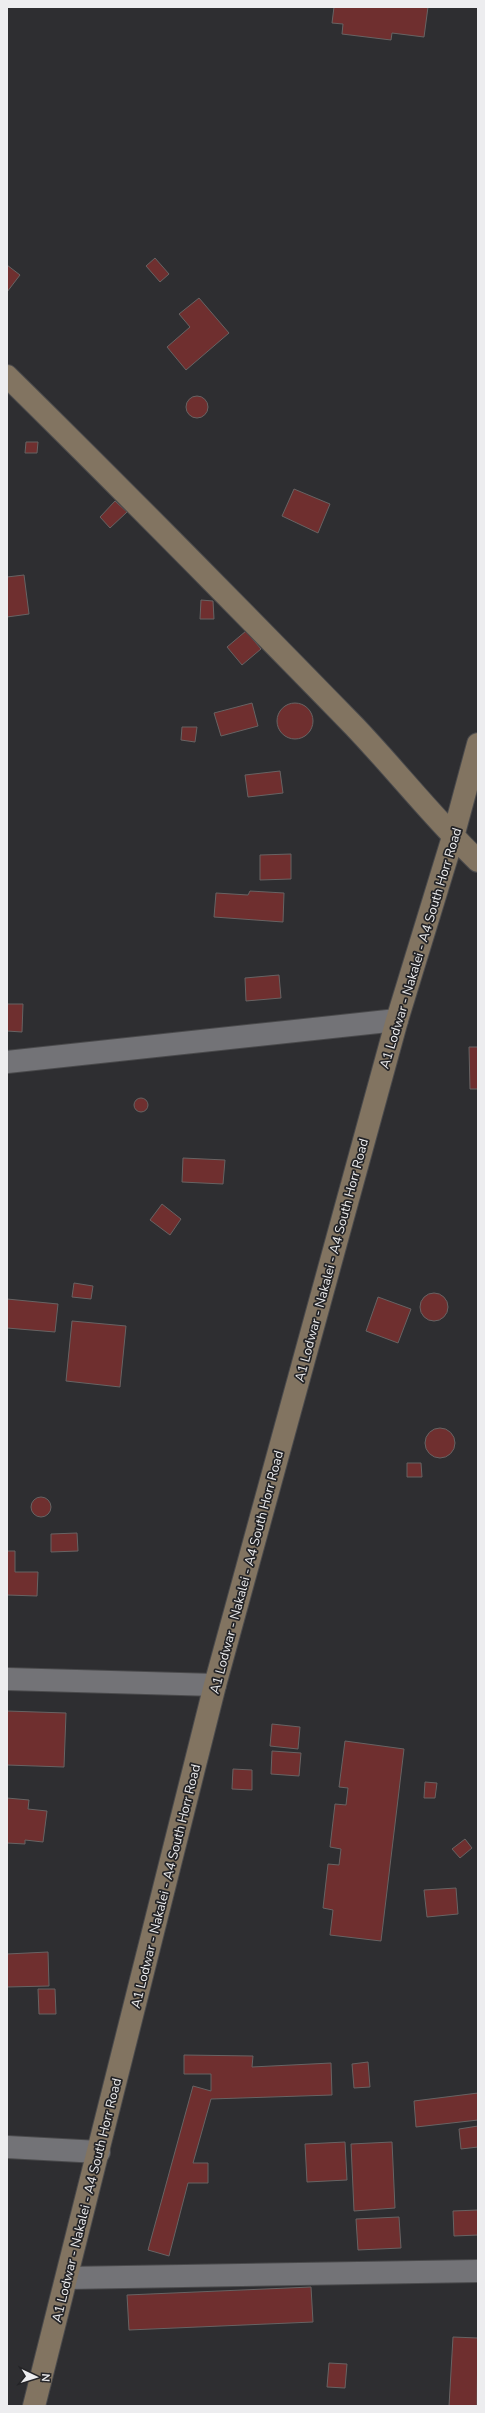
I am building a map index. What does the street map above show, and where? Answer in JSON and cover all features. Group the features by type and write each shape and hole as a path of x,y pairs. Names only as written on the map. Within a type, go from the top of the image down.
{"main road":[{"path":"7,376 180,547 352,724 453,837 478,861"},
{"name":"A1 Lodwar - Nakalei - A4 South Horr Road","path":"34,2406 99,2152 215,1684 397,1020 453,837 478,744"}],"street":[{"path":"7,1062 397,1020"},
{"path":"7,1679 215,1684"},
{"path":"7,2147 99,2152"},
{"path":"67,2278 478,2271"}],"building":[{"path":"334,7 428,7 424,37 392,33 391,40 342,34 343,24 332,23"},
{"path":"155,258 169,274 160,282 146,266"},
{"path":"7,265 20,275 7,292"},
{"path":"199,298 229,333 186,370 167,347 190,327 179,314"},
{"path":"197,396 205,399 208,407 205,415 197,418 189,415 186,407 189,399"},
{"path":"26,442 38,442 37,453 25,453"},
{"path":"294,489 330,504 318,533 282,516"},
{"path":"115,501 127,512 110,528 100,517"},
{"path":"24,575 29,614 7,617 7,577"},
{"path":"201,600 213,601 214,619 200,619"},
{"path":"246,631 261,649 242,665 227,647"},
{"path":"252,703 258,726 221,736 214,713"},
{"path":"295,703 305,706 310,711 313,721 310,731 305,736 295,739 285,736 280,731 277,721 280,711 285,706"},
{"path":"182,727 197,727 195,742 181,740"},
{"path":"280,771 283,793 248,797 245,775"},
{"path":"291,854 291,879 260,880 260,855"},
{"path":"250,891 284,893 283,922 214,917 216,893 248,895"},
{"path":"279,975 281,998 246,1001 245,978"},
{"path":"7,1004 23,1004 22,1032 7,1031"},
{"path":"469,1047 478,1047 478,1089 470,1089"},
{"path":"141,1098 146,1100 148,1105 146,1110 141,1112 136,1110 134,1105 136,1100"},
{"path":"183,1158 225,1160 223,1184 182,1182"},
{"path":"162,1204 181,1219 170,1235 150,1220"},
{"path":"74,1283 93,1286 91,1299 72,1297"},
{"path":"434,1293 444,1297 448,1307 444,1317 434,1321 424,1317 420,1307 424,1297"},
{"path":"378,1297 411,1309 398,1343 366,1331"},
{"path":"7,1299 58,1304 55,1332 7,1328"},
{"path":"72,1321 126,1326 120,1387 66,1381"},
{"path":"440,1428 451,1432 455,1443 451,1454 440,1458 429,1454 425,1443 429,1432"},
{"path":"407,1463 421,1463 422,1477 407,1477"},
{"path":"41,1497 48,1500 51,1507 48,1514 41,1517 34,1514 31,1507 34,1500"},
{"path":"77,1533 78,1551 51,1552 51,1534"},
{"path":"7,1551 15,1551 15,1572 38,1572 37,1596 7,1595"},
{"path":"7,1711 66,1713 64,1767 7,1765"},
{"path":"272,1724 300,1727 298,1749 270,1746"},
{"path":"345,1741 404,1749 381,1941 330,1935 333,1910 323,1908 328,1864 339,1865 341,1849 330,1847 335,1804 346,1805 348,1788 339,1787"},
{"path":"272,1751 301,1753 299,1776 271,1774"},
{"path":"233,1769 252,1770 252,1790 232,1789"},
{"path":"425,1782 437,1783 435,1798 424,1798"},
{"path":"7,1798 29,1800 28,1809 47,1811 43,1842 25,1840 25,1844 7,1843"},
{"path":"465,1839 472,1848 460,1858 452,1849"},
{"path":"456,1888 458,1914 427,1917 424,1890"},
{"path":"48,1952 49,1986 7,1987 7,1954"},
{"path":"38,1989 55,1989 56,2014 39,2014"},
{"path":"184,2055 253,2056 252,2067 331,2063 332,2095 211,2099 193,2163 208,2163 208,2183 188,2183 169,2256 148,2250 193,2086 211,2091 211,2074 184,2074"},
{"path":"368,2062 370,2087 354,2088 352,2064"},
{"path":"478,2093 478,2120 416,2127 414,2101"},
{"path":"478,2126 478,2147 461,2149 459,2129"},
{"path":"345,2142 347,2180 307,2182 305,2144"},
{"path":"392,2142 395,2208 354,2211 351,2144"},
{"path":"478,2210 478,2235 454,2236 453,2211"},
{"path":"399,2217 401,2248 358,2250 356,2219"},
{"path":"311,2287 313,2322 129,2330 127,2295"},
{"path":"453,2337 478,2338 477,2406 449,2406"},
{"path":"329,2363 347,2364 345,2388 327,2387"}]}
